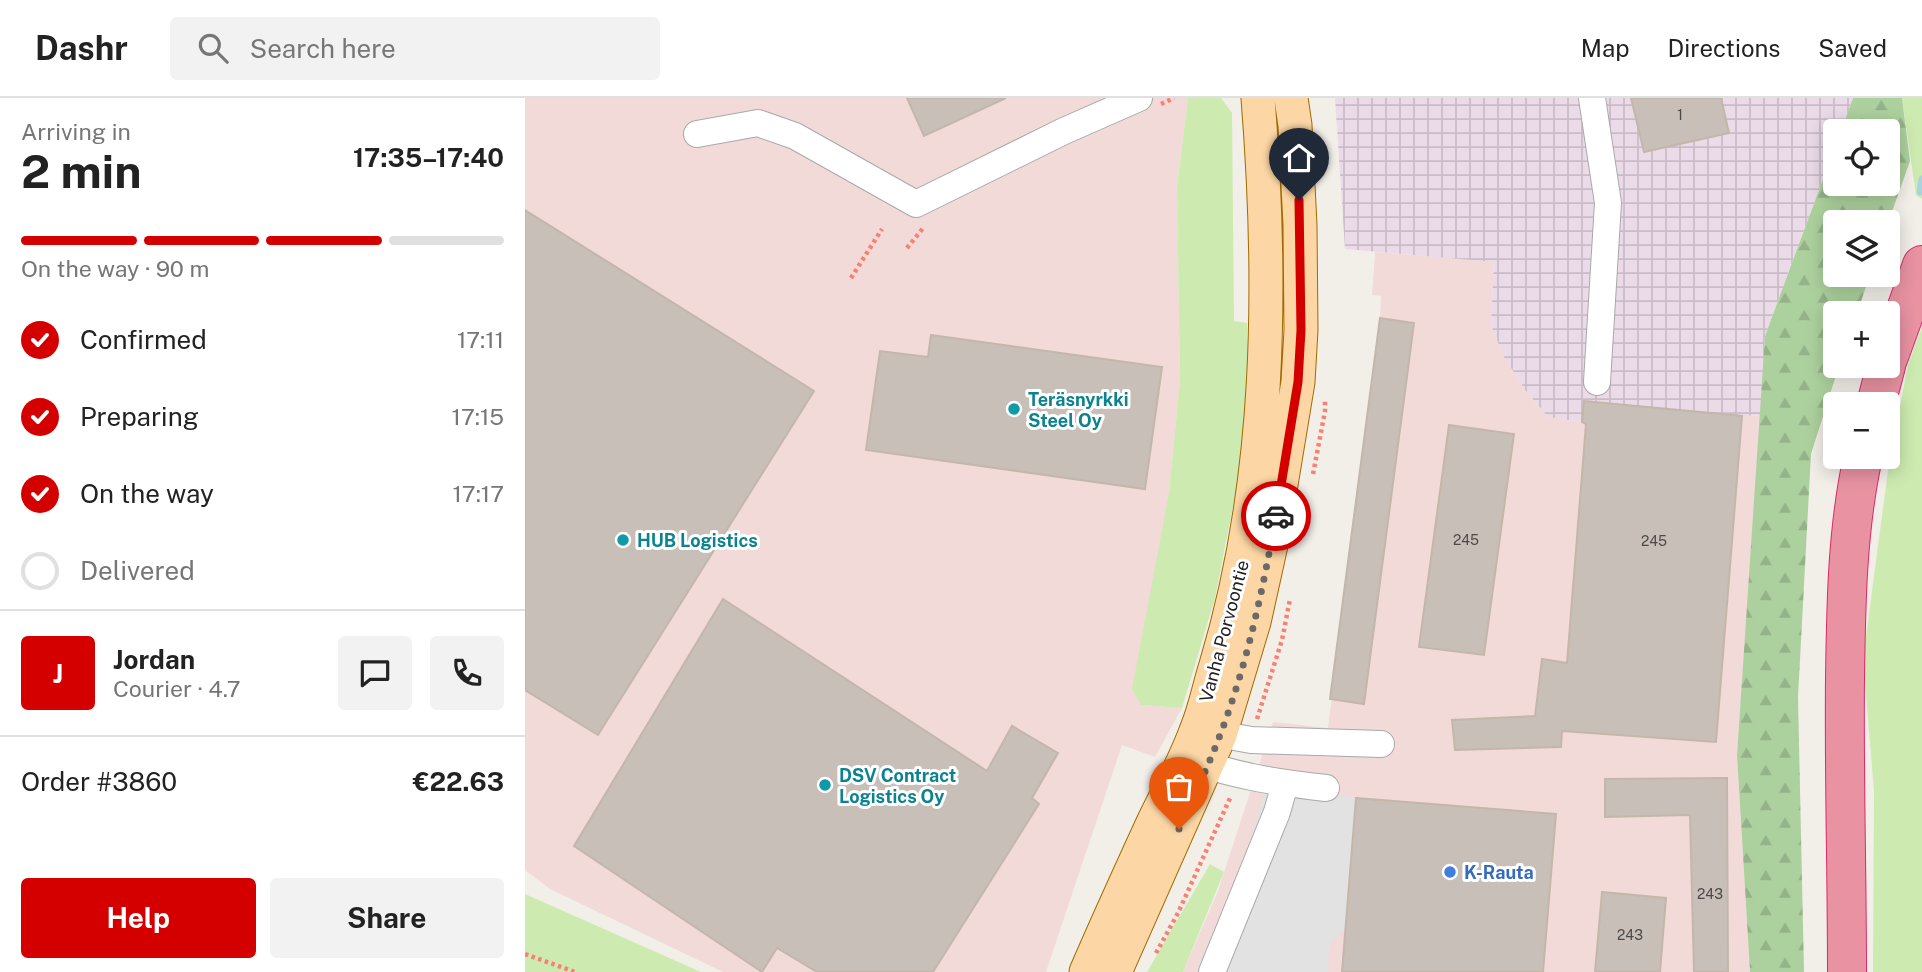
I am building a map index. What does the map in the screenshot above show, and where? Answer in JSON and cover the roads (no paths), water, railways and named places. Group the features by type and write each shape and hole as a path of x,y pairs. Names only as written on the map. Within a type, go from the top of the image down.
{"highway":[{"path":"1900,326 1922,265"},
{"path":"1847,972 1844,810 1846,620 1849,557 1861,469"}],"main road":[{"name":"Vanha Porvoontie","path":"1086,972 1126,881 1202,747 1240,572 1254,489 1264,377 1267,304 1258,98"},
{"name":"Vanha Porvoontie","path":"1115,972 1202,747 1254,622 1266,571 1298,382 1301,330 1300,225 1291,98"}],"lane":[{"path":"697,134 758,123 795,136 916,204 1052,136 1139,98"},
{"path":"1592,98 1608,203 1597,382"},
{"path":"1202,747 1251,740 1381,744"},
{"path":"1202,747 1240,776 1326,788"},
{"path":"1212,972 1277,812 1285,784"}],"waterway":[{"path":"1920,192 1922,179"}],"place":[{"name":"Teräsnyrkki Steel Oy","path":"1014,409"},
{"name":"HUB Logistics","path":"623,540"},
{"name":"DSV Contract Logistics Oy","path":"825,785"},
{"name":"K-Rauta","path":"1450,872"}]}
